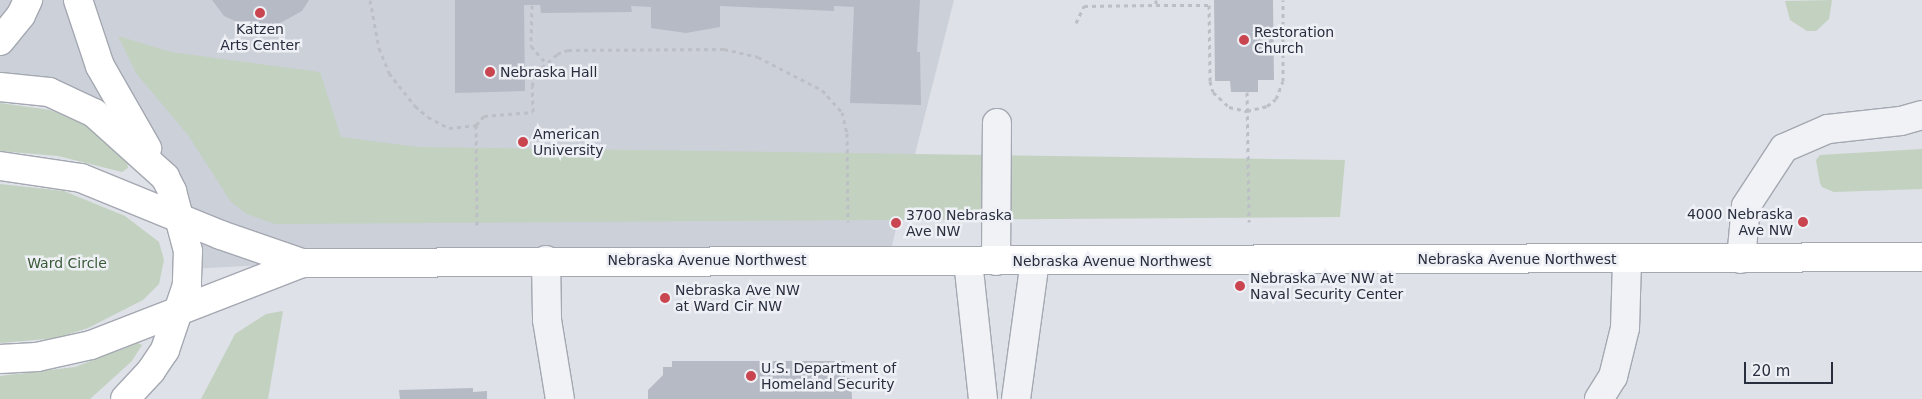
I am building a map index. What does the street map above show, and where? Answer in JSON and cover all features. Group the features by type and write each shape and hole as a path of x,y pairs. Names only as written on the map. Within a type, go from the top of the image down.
{"main road":[{"path":"0,41 21,15 28,0"},
{"path":"78,0 88,36 106,78 165,177 182,220 189,269 181,308 159,360 125,399"},
{"path":"0,87 34,89 80,105 112,127 165,177"},
{"name":"Nebraska Avenue Northwest","path":"0,166 81,178 182,220 302,263"},
{"name":"Nebraska Avenue Northwest","path":"0,359 37,357 82,348 181,308 302,263 546,260 996,262 1922,257"}],"lane":[{"path":"1741,259 1746,206 1784,148 1828,129 1900,121 1922,115"},
{"path":"996,262 997,123"},
{"path":"1599,399 1613,377 1625,328 1627,259"},
{"path":"546,260 547,320 560,399"},
{"path":"968,261 983,399"},
{"path":"1016,399 1035,261"}],"path":[{"path":"370,0 379,48 390,72 415,106 428,117 449,128 476,125 484,116 533,112 532,86 536,73 545,62 557,54 584,49 724,49 758,57 793,73 822,90 842,112 847,133 848,222"},
{"path":"1156,0 1156,5"},
{"path":"1076,23 1084,6 1209,5 1210,81 1213,92 1228,107 1247,110 1267,106 1276,99 1282,81 1283,0"},
{"path":"532,5 531,46 545,62"},
{"path":"1247,92 1249,222"},
{"path":"476,125 477,228"}],"shaded area":[{"name":"American University","path":"0,0 954,0 888,261 302,263 189,269 182,220 120,134 0,87"}],"green space":[{"path":"1832,0 1829,19 1816,31 1807,31 1790,20 1785,1"},
{"path":"118,36 171,52 320,72 341,137 418,147 1345,160 1340,217 275,224 247,214 231,202 188,135 136,73"},
{"path":"0,103 50,110 84,124 127,161 128,168 122,172 58,156 0,151"},
{"path":"1922,149 1922,189 1834,192 1822,187 1820,183 1816,160 1820,155"},
{"name":"Ward Circle","path":"0,184 64,191 125,216 159,242 164,260 159,284 143,300 88,328 57,338 0,343"},
{"path":"283,311 268,399 201,399 235,334 266,314"},
{"path":"138,343 142,345 132,361 90,399 0,399 0,376 75,367"}],"building":[{"name":"Katzen Arts Center","path":"212,0 309,0 302,11 273,27 246,26 224,16"},
{"name":"Nebraska Hall","path":"455,0 920,0 917,52 920,52 921,105 850,103 854,7 834,6 834,11 720,6 720,27 686,33 651,28 651,7 631,6 632,12 541,13 540,5 524,5 525,91 455,93"},
{"name":"Restoration Church","path":"1214,0 1273,0 1274,80 1258,80 1258,92 1231,92 1230,81 1215,81"},
{"path":"672,361 845,361 845,378 851,378 852,399 648,399 648,390 663,375 663,367 672,367"},
{"path":"473,388 473,392 487,391 487,399 400,399 399,390"}],"place":[{"name":"Katzen Arts Center","path":"260,13"},
{"name":"Restoration Church","path":"1244,40"},
{"name":"Nebraska Hall","path":"490,72"},
{"name":"American University","path":"523,142"},
{"name":"4000 Nebraska Ave NW","path":"1803,222"},
{"name":"3700 Nebraska Ave NW","path":"896,223"},
{"name":"Nebraska Ave NW at Naval Security Center","path":"1240,286"},
{"name":"Nebraska Ave NW at Ward Cir NW","path":"665,298"},
{"name":"U.S. Department of Homeland Security","path":"751,376"}]}
